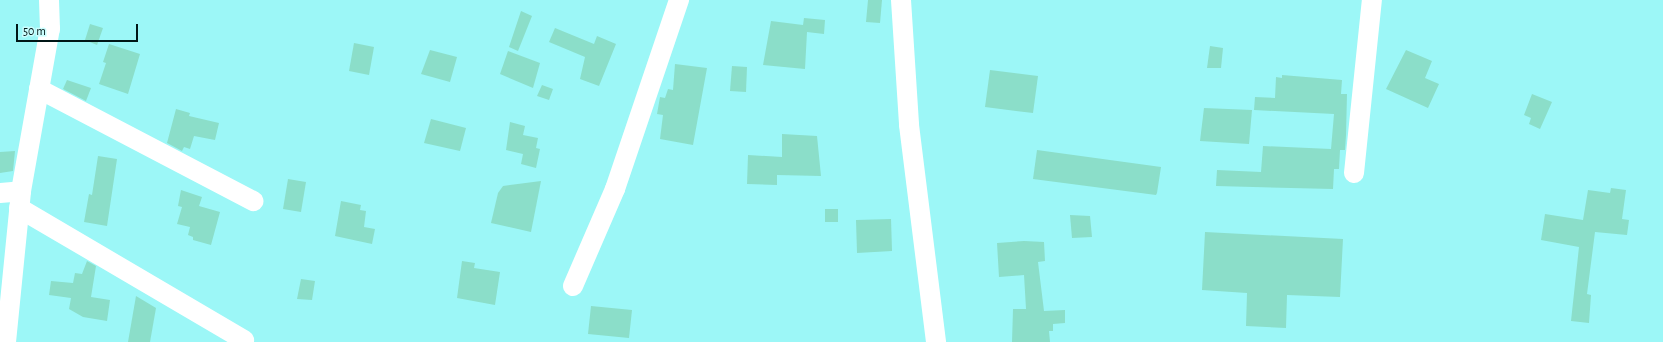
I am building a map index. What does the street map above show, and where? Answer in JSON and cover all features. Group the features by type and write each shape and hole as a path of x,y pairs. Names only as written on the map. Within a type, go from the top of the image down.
{"street":[{"path":"6,342 20,200 50,29 49,0"},
{"path":"573,286 615,189 679,0"},
{"path":"901,0 909,125 936,342"},
{"path":"1354,173 1372,0"},
{"path":"39,89 253,201"},
{"path":"0,193 20,200 244,340"}],"building":[{"path":"868,0 882,0 880,23 866,22"},
{"path":"521,11 532,16 518,51 509,47"},
{"path":"804,18 825,20 824,34 807,32 805,69 763,65 771,21 803,25"},
{"path":"90,24 103,28 97,45 85,40"},
{"path":"555,28 594,44 597,36 616,44 599,86 580,79 585,57 549,42"},
{"path":"354,43 374,47 369,75 349,71"},
{"path":"109,44 140,54 128,94 99,84 106,63 103,62"},
{"path":"1210,46 1223,48 1221,68 1207,68"},
{"path":"430,50 457,57 450,82 421,74"},
{"path":"1406,50 1432,61 1425,78 1439,84 1428,108 1386,89"},
{"path":"508,51 540,63 533,88 500,74"},
{"path":"675,64 707,68 693,145 660,139 663,115 657,114 660,97 665,98 668,89 673,90"},
{"path":"732,66 747,67 746,92 730,91"},
{"path":"990,70 1038,76 1033,113 985,107"},
{"path":"1282,75 1342,80 1341,94 1347,94 1345,150 1340,150 1339,169 1334,169 1333,189 1216,186 1217,170 1261,172 1263,146 1331,149 1334,114 1254,110 1255,97 1275,98 1276,77 1282,78"},
{"path":"67,80 91,88 86,101 63,89"},
{"path":"542,85 553,89 549,100 537,96"},
{"path":"1532,94 1552,102 1540,129 1529,124 1531,118 1524,115"},
{"path":"1204,108 1252,110 1249,144 1200,141"},
{"path":"176,109 190,113 189,116 219,123 215,140 194,136 190,149 184,147 182,151 167,143"},
{"path":"431,119 466,128 460,151 424,143"},
{"path":"510,122 525,126 523,135 538,138 536,148 540,149 536,168 521,164 523,154 506,150"},
{"path":"782,134 817,136 821,176 777,175 777,185 747,184 748,155 782,157"},
{"path":"1037,150 1161,167 1157,193 1156,195 1033,179"},
{"path":"15,151 13,171 0,173 0,152"},
{"path":"98,156 117,159 107,226 84,222 89,194 92,195"},
{"path":"288,179 306,182 301,212 283,209"},
{"path":"541,181 531,232 491,223 498,193 503,186"},
{"path":"1611,188 1626,190 1622,219 1629,220 1627,235 1595,232 1587,294 1591,295 1589,323 1571,321 1579,247 1541,240 1545,214 1583,220 1588,190 1610,193"},
{"path":"181,190 202,197 199,206 220,212 211,245 193,240 193,237 188,235 190,227 177,224 182,207 178,206"},
{"path":"341,201 361,205 360,210 366,211 364,227 375,229 372,244 335,236"},
{"path":"825,209 838,209 838,222 825,222"},
{"path":"1070,215 1090,216 1092,237 1072,238"},
{"path":"891,219 892,251 857,253 856,220"},
{"path":"1205,232 1343,239 1340,297 1287,295 1286,328 1246,326 1247,293 1202,290"},
{"path":"1024,241 1044,242 1045,261 1038,262 1044,311 1065,310 1065,323 1053,324 1053,331 1049,331 1050,342 1012,342 1013,309 1026,309 1024,275 999,277 997,243"},
{"path":"87,261 96,266 91,297 110,300 107,321 83,317 69,309 71,298 49,295 51,281 73,283 75,273 82,274"},
{"path":"462,261 475,263 474,268 500,272 495,305 457,298"},
{"path":"301,279 315,281 312,300 297,299"},
{"path":"136,296 156,308 150,342 128,342"},
{"path":"591,306 632,310 629,338 588,334"}]}
